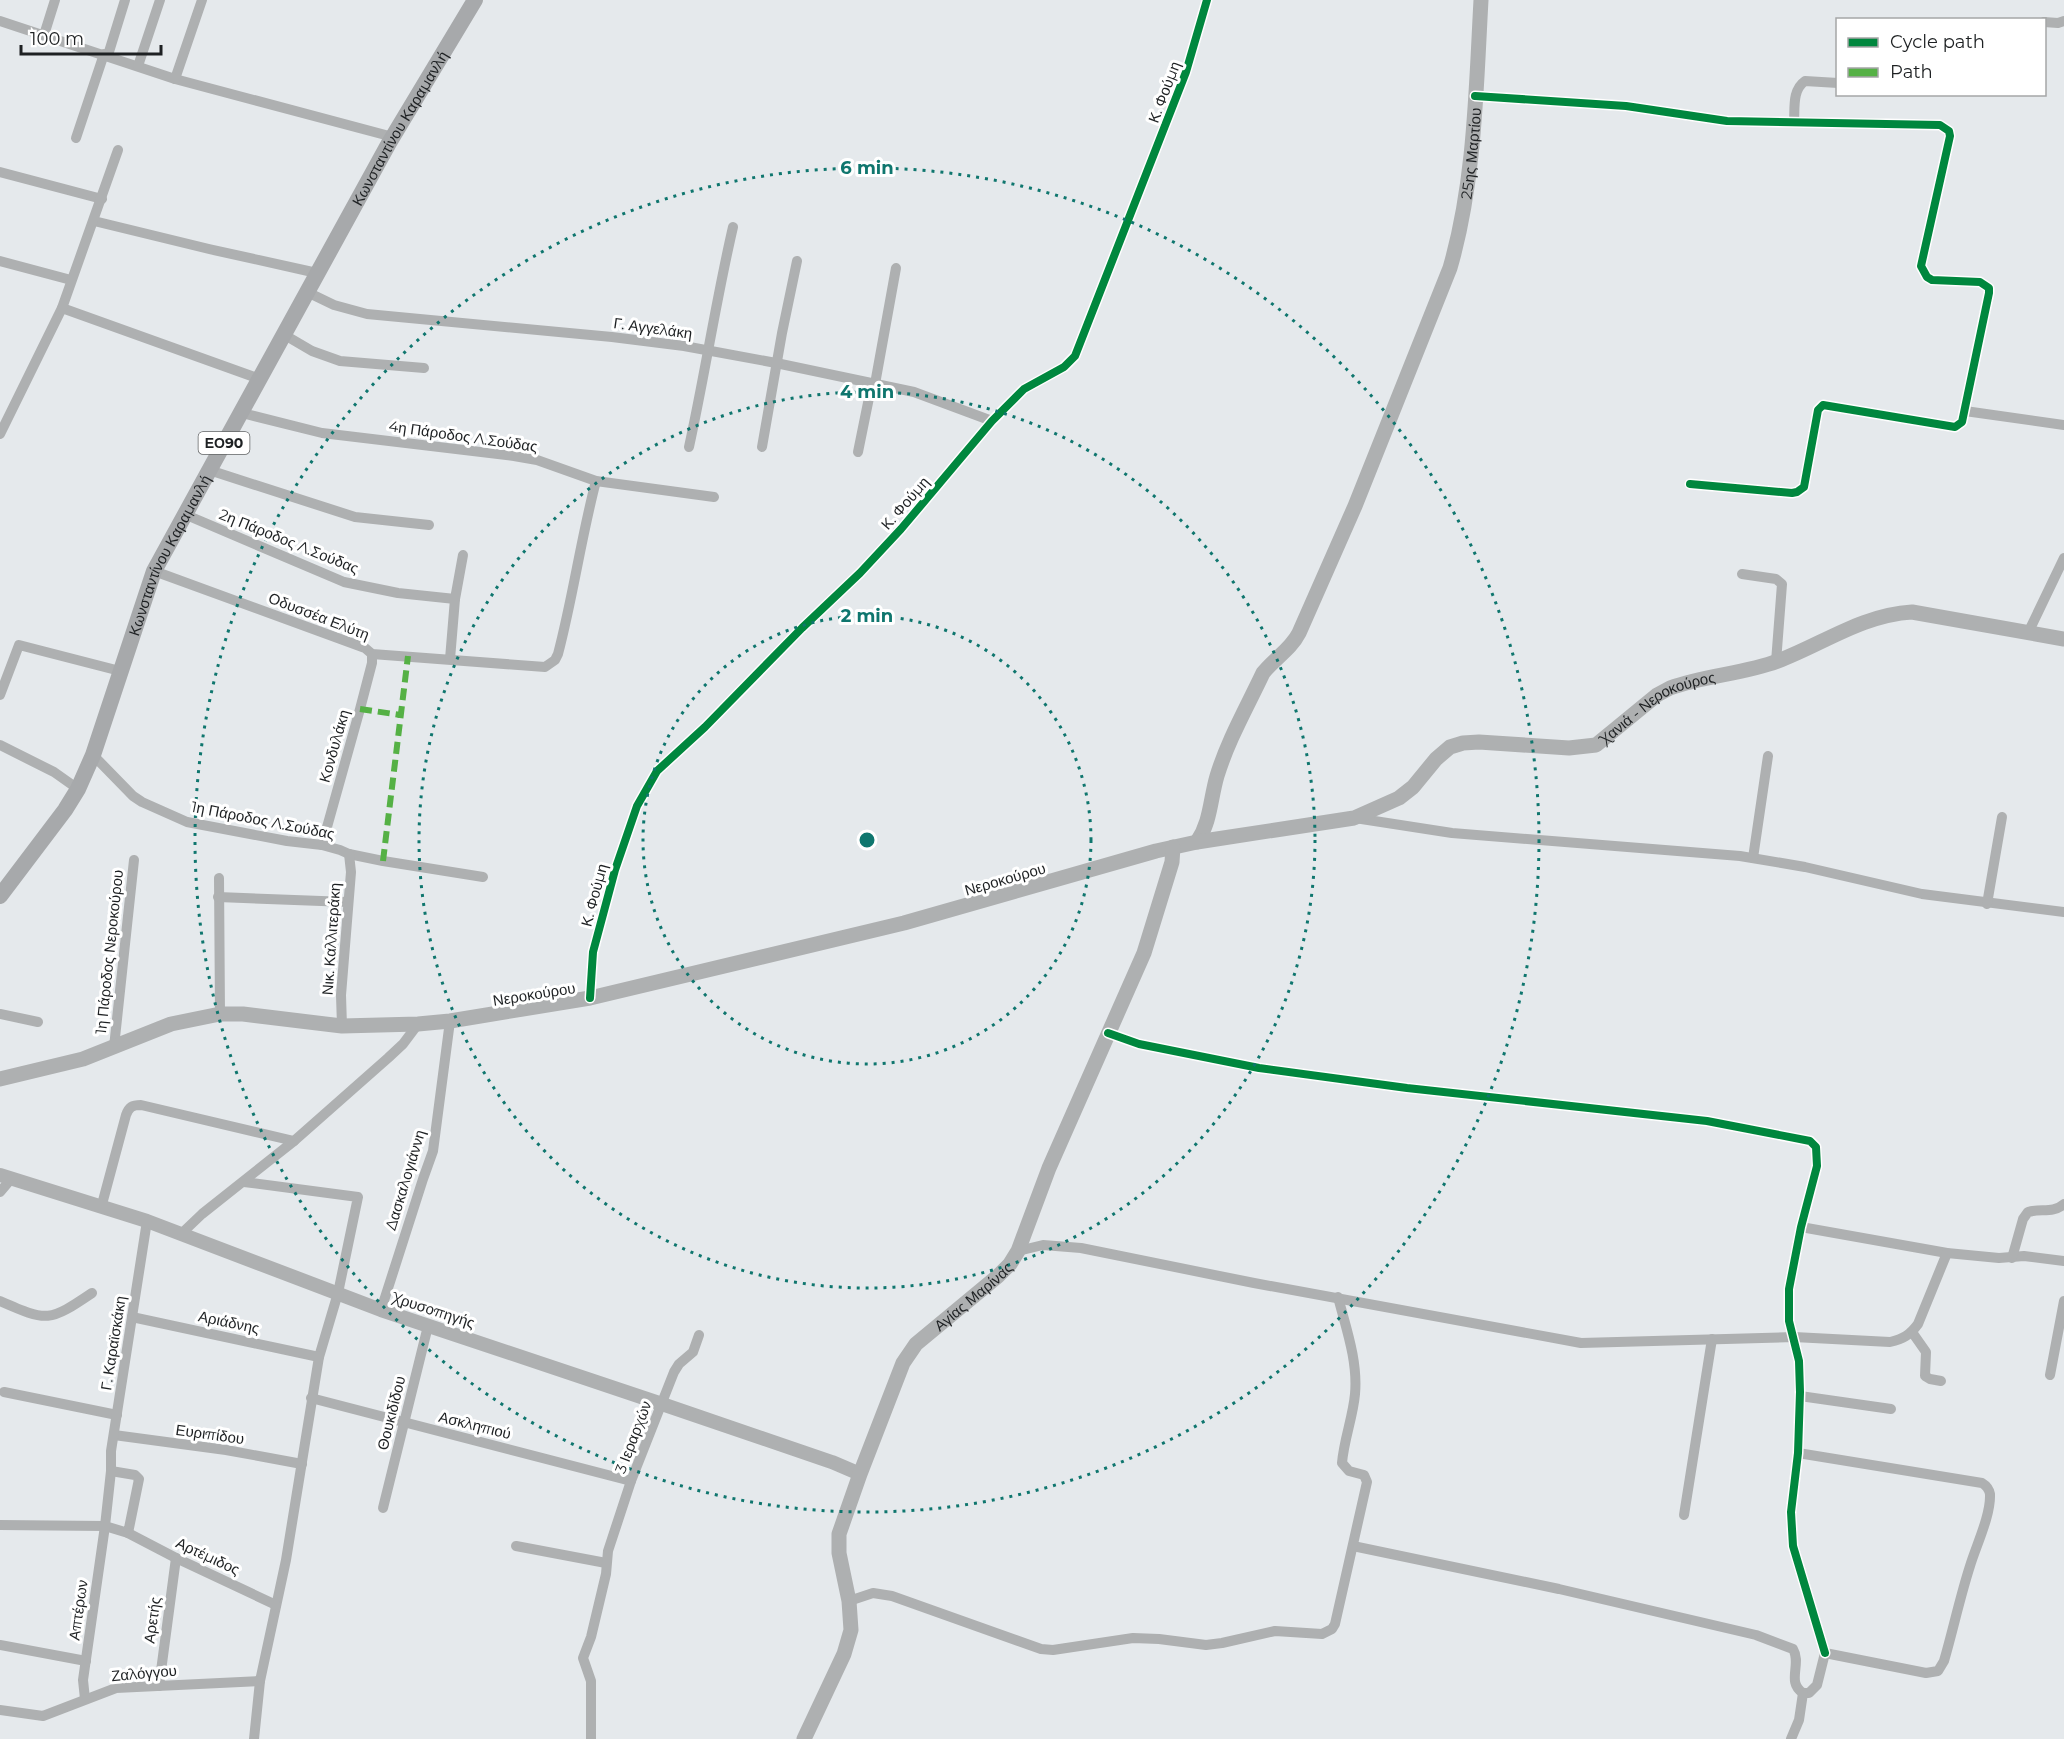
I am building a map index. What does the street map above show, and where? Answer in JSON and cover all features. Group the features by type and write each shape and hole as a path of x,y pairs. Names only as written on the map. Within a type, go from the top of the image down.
{"main road":[{"name":"Κωνσταντίνου Καραμανλή","path":"0,896 65,810 78,789 93,755 154,571 393,137 475,0"},
{"name":"25ης Μαρτίου","path":"1197,842 1206,829 1217,777 1227,750 1263,673 1295,641 1304,623 1355,506 1450,268 1467,184 1481,0"},
{"name":"Χανιά - Νεροκούρος","path":"1197,842 1354,818 1399,798 1413,787 1436,759 1450,747 1479,742 1569,748 1596,745 1670,688 1776,662 1872,618 1892,613 1912,612 2064,639"},
{"name":"Νεροκούρου","path":"0,1079 83,1059 171,1024 220,1014 243,1014 342,1026 418,1024 450,1021 590,998 904,923 1197,842"},
{"name":"Αγίας Μαρίνας","path":"804,1739 848,1642 852,1618 838,1544 842,1525 860,1474 903,1363 916,1344 998,1276 1010,1264 1018,1251 1049,1168 1144,953 1172,862 1173,847"}],"street":[{"path":"44,35 55,0"},
{"path":"76,138 125,0"},
{"path":"138,66 160,0"},
{"path":"175,79 202,0"},
{"name":"Κ. Φούμη","path":"590,998 593,952 615,870 637,806 657,771 705,727 802,628 860,573 901,529 992,421 1024,389 1064,367 1075,356 1186,72 1207,0"},
{"path":"0,21 175,79 393,137"},
{"path":"2046,22 2064,21"},
{"path":"1794,122 1796,94 1800,84 1805,81 1836,83"},
{"path":"1475,96 1626,106 1727,121 1940,125 1949,130 1950,136 1922,266 1927,277 1932,280 1980,282 1989,288 1962,422 1955,427 1823,405 1818,410 1802,490 1792,493 1690,484"},
{"path":"0,434 62,308 118,150"},
{"path":"0,172 102,199"},
{"path":"94,221 317,273"},
{"path":"689,447 733,227"},
{"path":"0,261 71,280"},
{"path":"762,447 797,261"},
{"path":"858,452 897,268"},
{"name":"Γ. Αγγελάκη","path":"307,292 342,308 367,314 612,337 776,363 914,392 992,421"},
{"path":"62,308 260,379"},
{"path":"283,334 312,351 340,361 424,369"},
{"path":"1965,411 2064,425"},
{"name":"4η Πάροδος Λ.Σούδας","path":"242,413 322,433 537,460 596,481 714,497"},
{"path":"209,470 355,517 429,525"},
{"name":"Οδυσσέα Ελύτη","path":"154,571 365,648 372,654 539,667 550,665 558,654 570,608 588,508 596,481"},
{"name":"2η Πάροδος Λ.Σούδας","path":"184,514 344,582 398,593 455,599"},
{"path":"450,659 455,599 463,555"},
{"path":"2028,633 2064,558"},
{"path":"1742,574 1776,579 1782,584 1776,662"},
{"path":"0,694 19,645 120,671"},
{"name":"Κονδυλάκη","path":"322,845 372,663 372,654"},
{"path":"0,745 54,772 78,789"},
{"name":"1η Πάροδος Λ.Σούδας","path":"93,755 133,796 187,822 287,841 322,845 349,854 483,877"},
{"path":"1753,858 1768,756"},
{"path":"1987,904 2002,817"},
{"path":"1354,818 1452,833 1753,858 1805,867 1922,894 2064,912"},
{"name":"Νικ. Καλλιτεράκη","path":"342,1026 341,995 351,872 349,854"},
{"name":"1η Πάροδος Νεροκούρου","path":"114,1047 134,860"},
{"path":"219,878 220,1014"},
{"path":"218,897 348,902"},
{"path":"0,1014 38,1022"},
{"name":"Δασκαλογιάννη","path":"381,1310 433,1151 450,1021"},
{"path":"181,1234 202,1214 294,1141 388,1058 403,1044 418,1024"},
{"path":"1108,1033 1139,1044 1260,1068 1407,1088 1707,1120 1810,1141 1816,1147 1816,1166 1789,1289 1789,1321 1799,1361 1800,1396 1791,1531 1793,1546 1825,1653 1817,1685 1809,1693 1803,1693 1795,1685 1797,1660 1793,1649 1767,1639 1559,1589 1353,1546"},
{"path":"101,1208 126,1115 129,1108 134,1105 294,1141"},
{"path":"0,1192 5,1177"},
{"name":"Χρυσοπηγής","path":"5,1177 147,1221 381,1310 662,1404 860,1474"},
{"path":"244,1182 358,1197 338,1293 319,1357 311,1398 286,1560 260,1681 254,1739"},
{"path":"2012,1258 2023,1219 2028,1212 2052,1211 2064,1204"},
{"name":"Γ. Καραϊσκάκη","path":"105,1526 114,1435 147,1221"},
{"path":"1801,1227 1947,1253 2012,1258 2024,1256 2064,1261"},
{"path":"1018,1251 1043,1245 1081,1248 1254,1283 1581,1343 1794,1336 1890,1342 1906,1337 1912,1332 1947,1253"},
{"path":"0,1301 25,1312 51,1317 62,1313 92,1293"},
{"path":"849,1600 873,1593 892,1596 1041,1649 1060,1649 1133,1638 1206,1645 1222,1644 1275,1631 1322,1634 1332,1629 1367,1482 1364,1475 1349,1471 1342,1463 1355,1395 1356,1377 1338,1297"},
{"path":"2050,1376 2064,1301"},
{"name":"Αριάδνης","path":"132,1317 319,1357"},
{"name":"Θουκιδίδου","path":"383,1508 428,1326"},
{"path":"1912,1332 1926,1352 1925,1376 1941,1381"},
{"name":"3 Ιεραρχών","path":"591,1739 591,1681 583,1658 591,1637 606,1574 606,1560 631,1481 674,1372 679,1364 693,1352 699,1335"},
{"path":"1684,1515 1712,1339"},
{"path":"4,1392 117,1415"},
{"path":"1800,1396 1891,1409"},
{"name":"Ασκληπιού","path":"311,1398 631,1481"},
{"name":"Ευριπίδου","path":"114,1435 226,1450 302,1464"},
{"path":"1798,1453 1982,1483 1990,1492 1984,1522 1944,1661 1938,1671 1926,1673 1825,1653"},
{"path":"0,1525 105,1526 128,1533 139,1479 135,1475 111,1471"},
{"name":"Απτέρων","path":"85,1699 83,1680 105,1526"},
{"name":"Αρτέμιδος","path":"128,1533 276,1605"},
{"path":"516,1546 606,1560"},
{"name":"Αρετής","path":"159,1686 176,1558"},
{"path":"0,1645 86,1661"},
{"name":"Ζαλόγγου","path":"0,1710 43,1716 117,1688 260,1681"},
{"path":"1791,1739 1799,1720 1803,1693"}],"marked path":[{"path":"383,861 408,656"},
{"path":"360,709 401,715"}],"cycle path":[{"path":"590,998 593,952 615,870 637,806 657,771 705,727 802,628 860,573 901,529 992,421 1024,389 1064,367 1075,356 1186,72 1207,0"},
{"path":"1475,96 1626,106 1727,121 1940,125 1949,131 1950,136 1921,266 1927,277 1932,280 1980,282 1989,288 1962,422 1955,427 1823,405 1818,410 1804,487 1797,492 1690,484"},
{"path":"1108,1033 1139,1044 1259,1068 1407,1088 1707,1121 1810,1141 1816,1147 1817,1166 1801,1227 1789,1289 1789,1321 1799,1361 1800,1392 1798,1453 1791,1512 1793,1546 1825,1653"}]}
